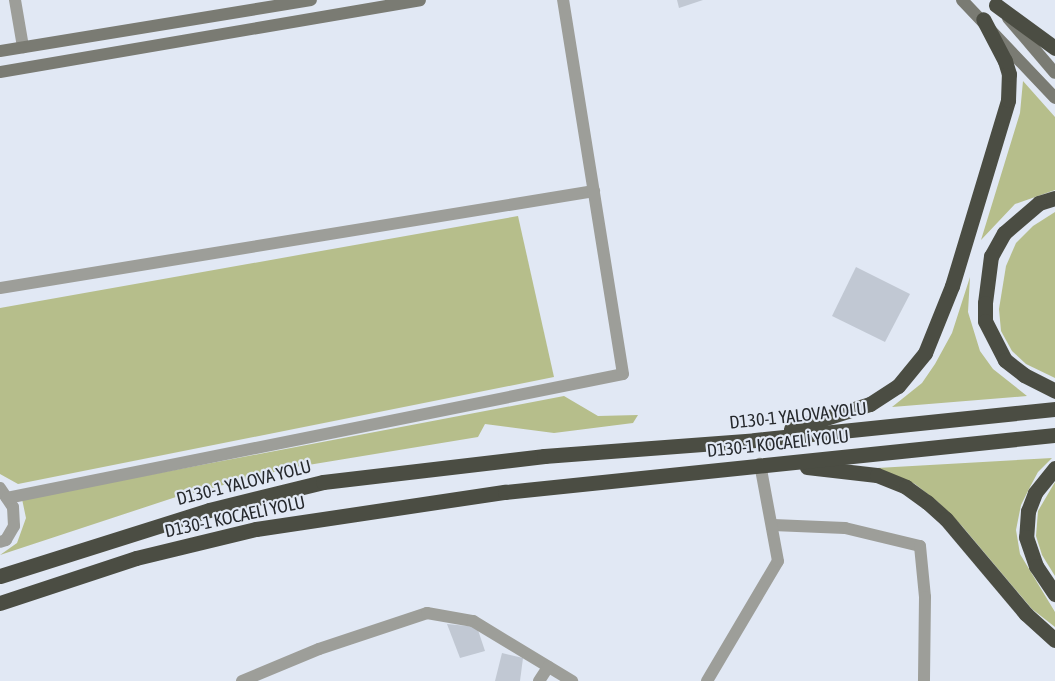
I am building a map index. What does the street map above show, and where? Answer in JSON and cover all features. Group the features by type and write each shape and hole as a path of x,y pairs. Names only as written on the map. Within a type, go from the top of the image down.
{"highway":[{"path":"994,2 1055,48"},
{"path":"755,440 870,404 898,386 925,354 952,286 1008,100 1009,74 1005,60 983,19"},
{"path":"1055,198 1039,203 1004,233 991,256 985,303 985,321 1005,360 1024,375 1055,390"},
{"name":"D130-1 YALOVA YOLU","path":"0,576 264,495 323,482 544,456 755,440 1055,409"},
{"name":"D130-1 KOCAELİ YOLU","path":"0,603 136,558 256,529 505,492 760,464 1055,435"},
{"path":"760,464 845,470 877,475 906,488 946,520 1026,614 1055,640"},
{"path":"1055,468 1035,492 1028,511 1026,537 1036,566 1055,594"}],"main road":[{"path":"0,51 311,0"},
{"path":"0,72 420,0"},
{"path":"962,0 983,19 1055,98"},
{"path":"994,2 1055,73"}],"street":[{"path":"14,0 23,47"},
{"path":"0,542 6,540 14,526 12,506 4,493 623,374 563,0"},
{"path":"0,288 594,191"},
{"path":"707,681 778,561 773,525 760,464"},
{"path":"773,525 845,528 920,546 924,597 924,681"},
{"path":"242,681 319,649 427,613 473,620 548,668 572,681"},
{"path":"539,681 548,668"}],"green space":[{"path":"1023,81 1055,117 1055,190 1015,204 981,240 1020,113"},
{"path":"1055,212 1055,378 1026,364 1012,351 1001,331 999,309 1006,266 1016,243 1033,226"},
{"path":"518,216 554,377 18,484 0,474 0,308"},
{"path":"970,277 968,312 980,351 993,369 1027,396 892,407 922,383 935,364 952,333"},
{"path":"564,396 598,416 638,415 633,423 554,433 485,424 478,437 290,468 176,497 0,555 17,543 26,518 22,499"},
{"path":"1052,458 1038,472 1021,505 1016,530 1020,554 1055,612 1055,627 1032,609 962,526 938,502 915,484 877,468"},
{"path":"1055,482 1055,576 1042,555 1036,536 1038,511"}],"building":[{"path":"677,0 703,0 679,8"},
{"path":"856,267 910,294 885,342 832,316"},
{"path":"447,624 477,627 485,651 460,658"},
{"path":"502,653 523,658 520,681 495,681"}]}
